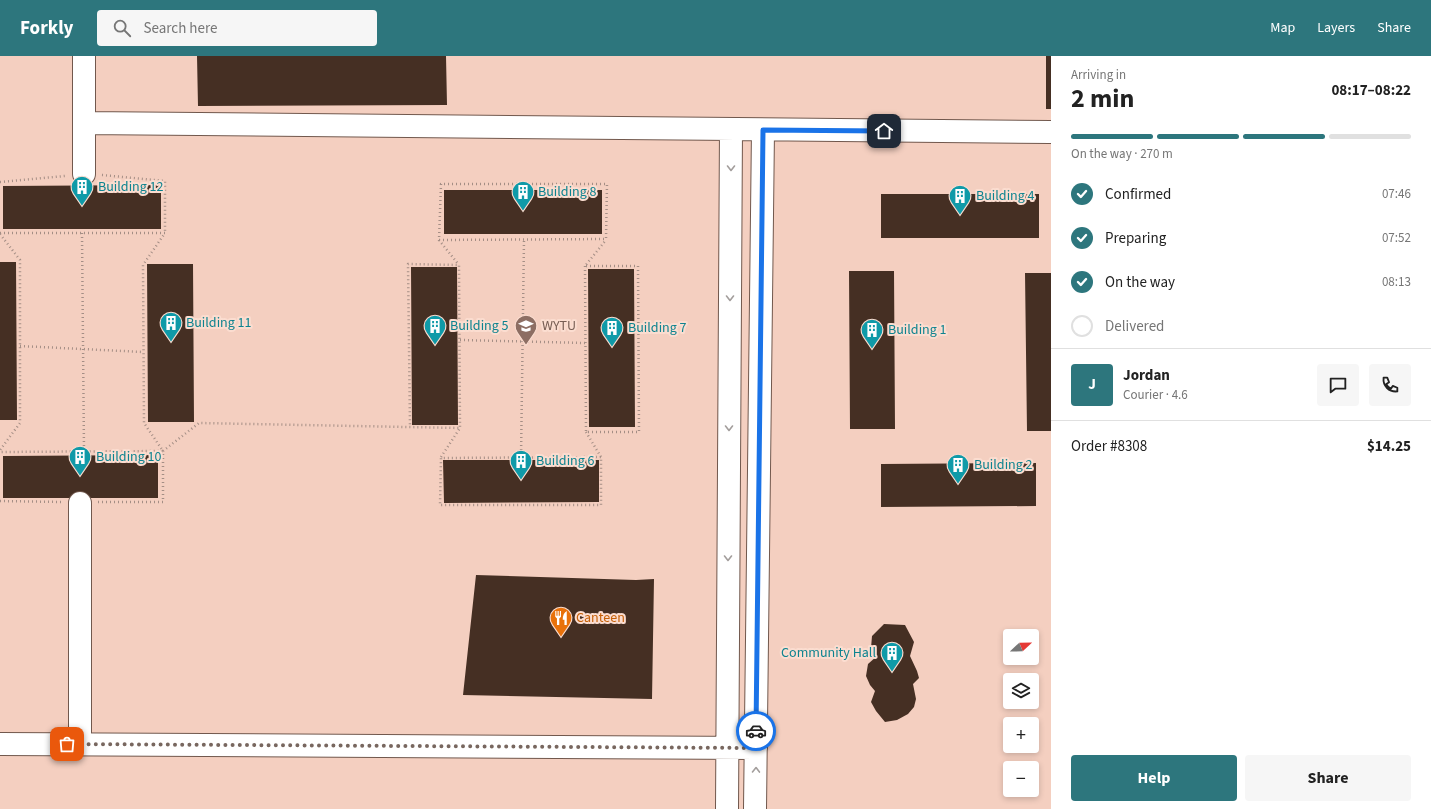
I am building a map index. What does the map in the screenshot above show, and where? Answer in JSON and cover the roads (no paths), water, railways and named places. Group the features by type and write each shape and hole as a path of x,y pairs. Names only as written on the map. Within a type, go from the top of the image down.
{"street":[{"path":"84,56 84,174"},
{"path":"84,123 1051,132"},
{"path":"727,809 726,748 731,129"},
{"path":"755,809 763,130"},
{"path":"729,450 759,451"},
{"path":"80,503 80,744"},
{"path":"0,744 756,748"}],"place":[{"name":"Building 12","path":"82,206"},
{"name":"Building 8","path":"523,212"},
{"name":"Building 4","path":"960,216"},
{"name":"Building 11","path":"171,342"},
{"name":"Building 5","path":"435,346"},
{"name":"WYTU","path":"526,346"},
{"name":"Building 7","path":"612,348"},
{"name":"Building 1","path":"872,350"},
{"name":"Building 10","path":"80,476"},
{"name":"Building 6","path":"521,480"},
{"name":"Building 2","path":"958,484"},
{"name":"Canteen","path":"561,638"},
{"name":"Community Hall","path":"892,672"}]}
